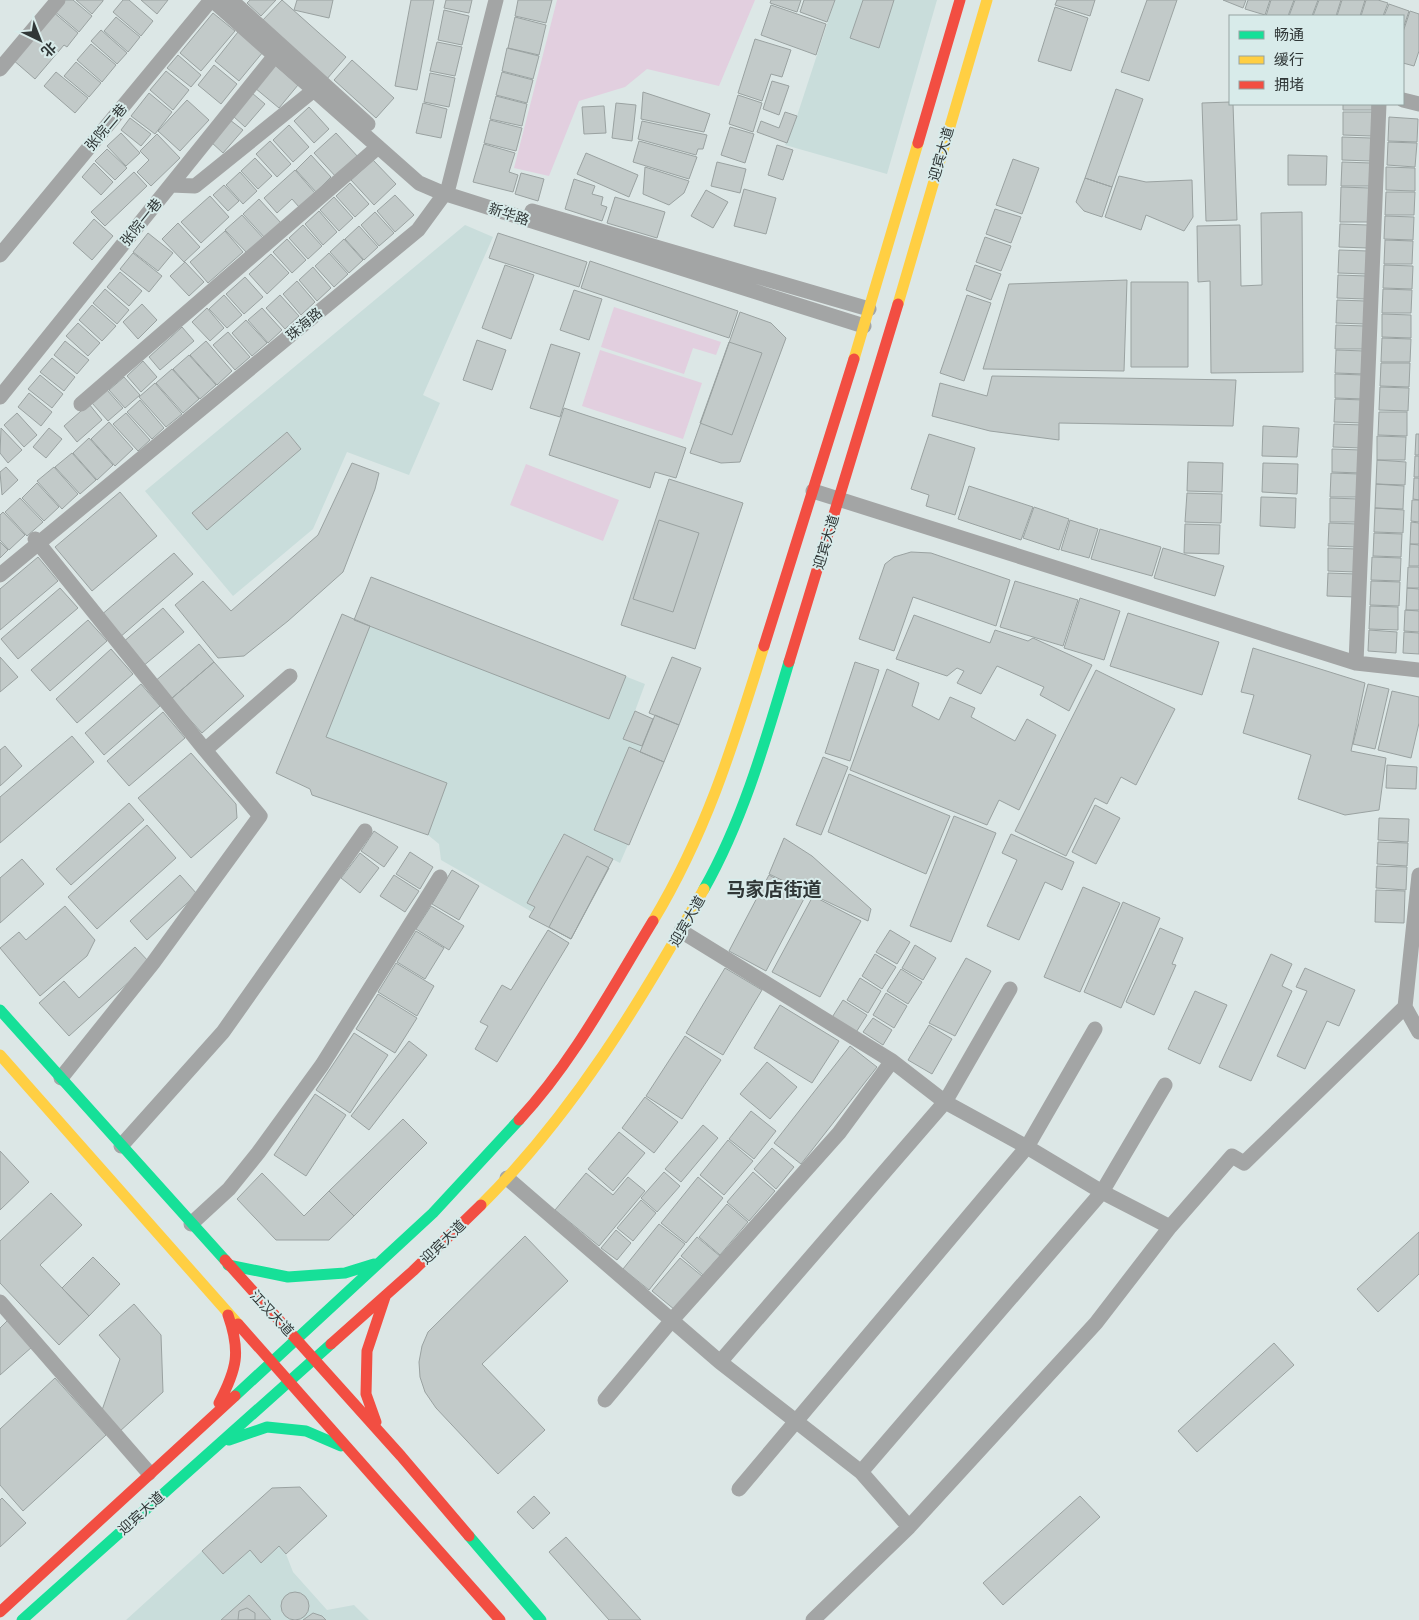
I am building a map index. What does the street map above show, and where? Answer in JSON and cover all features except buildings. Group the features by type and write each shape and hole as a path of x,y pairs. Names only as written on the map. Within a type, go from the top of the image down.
{"main road":[{"name":"迎宾大道","path":"0,1612 433,1213 541,1097 674,887 691,855 719,790 864,326 960,0"},
{"name":"迎宾大道","path":"22,1620 385,1296 507,1178 563,1114 658,972 722,858 742,809 769,731 987,0"},
{"name":"江汉大道","path":"0,1010 228,1265 380,1431 541,1620"},
{"path":"0,1055 500,1620"},
{"path":"228,1265 288,1277 345,1273 381,1262"},
{"path":"380,1431 366,1394 367,1351 385,1296"},
{"path":"211,1417 233,1376 236,1338 226,1310"},
{"path":"219,1443 267,1427 306,1431 347,1448"}],"street":[{"path":"0,69 58,0"},
{"name":"张院二巷","path":"0,246 205,0"},
{"name":"张院二巷","path":"0,255 212,0"},
{"name":"新华路","path":"212,0 276,49 425,176 444,189 864,326"},
{"name":"新华路","path":"231,0 314,90 419,183 869,309"},
{"name":"珠海路","path":"444,189 490,0"},
{"name":"珠海路","path":"0,568 37,541 418,230 444,189 496,0"},
{"name":"张院一巷","path":"0,397 171,185 276,49"},
{"name":"张院一巷","path":"0,388 276,49"},
{"path":"171,185 195,186 314,90"},
{"path":"1404,100 1419,104"},
{"path":"1356,663 1379,105"},
{"path":"81,404 378,147"},
{"path":"813,491 1356,663 1419,670"},
{"path":"37,541 260,816 153,963 60,1078"},
{"name":"珠海路","path":"0,575 37,541"},
{"path":"205,750 290,676"},
{"path":"121,1146 224,1032 365,831"},
{"path":"1419,875 1405,1007 1419,1032"},
{"path":"191,1224 229,1189 258,1153 322,1065 440,877"},
{"path":"681,931 892,1061 945,1102 1027,1147 1102,1192 1170,1227"},
{"path":"720,1362 945,1102 1010,989"},
{"path":"813,1620 909,1526 1096,1323 1170,1227 1232,1156 1244,1163 1405,1007"},
{"path":"739,1489 1027,1147 1095,1029"},
{"path":"605,1400 672,1320 839,1133 892,1061"},
{"path":"861,1472 1102,1192 1165,1085"},
{"path":"507,1178 720,1362 794,1422 861,1472 909,1526"},
{"path":"0,1302 149,1473"}],"shaded area":[{"path":"557,0 755,0 719,86 647,69 625,87 579,101 549,176 514,168"},
{"path":"835,0 937,0 887,174 785,145 797,116"},
{"path":"465,225 493,237 423,395 440,403 409,475 347,452 313,529 233,596 145,491"},
{"path":"614,307 721,342 716,355 693,348 684,374 601,347"},
{"path":"600,350 702,383 683,439 582,406"},
{"path":"526,464 619,500 603,541 510,505"},
{"path":"371,577 645,684 635,711 653,719 639,752 664,762 620,863 563,834 528,903 535,907 532,912 441,860 439,844 428,835 312,795 310,788 276,773 342,614 354,620"},
{"path":"279,1546 286,1554 293,1572 327,1610 354,1605 369,1620 126,1620 202,1551 223,1574 250,1550 261,1563"}],"traffic: fast":[{"path":"704,889 731,834 753,778 789,662"},
{"path":"0,1010 225,1260"},
{"path":"235,1396 433,1213 519,1120"},
{"path":"228,1265 288,1277 345,1273 374,1264"},
{"path":"22,1620 331,1344"},
{"path":"229,1440 267,1427 306,1431 341,1446"},
{"path":"469,1536 541,1620"}],"traffic: slow":[{"path":"898,304 987,0"},
{"path":"854,359 918,143"},
{"path":"653,921 689,854 704,821 729,753 764,646"},
{"path":"481,1205 546,1133 575,1095 656,973 704,889"},
{"path":"0,1055 238,1324"}],"traffic: jam":[{"path":"918,143 960,0"},
{"path":"789,662 898,304"},
{"path":"764,646 854,359"},
{"path":"519,1120 539,1098 574,1049 653,921"},
{"path":"331,1344 413,1271 481,1205"},
{"path":"225,1260 401,1456 469,1536"},
{"path":"376,1422 366,1394 367,1351 385,1297"},
{"path":"219,1403 230,1380 235,1360 235,1340 228,1315"},
{"path":"238,1324 500,1620"},
{"path":"0,1612 235,1396"}],"district":[{"name":"马家店街道","path":"774,889"}]}
